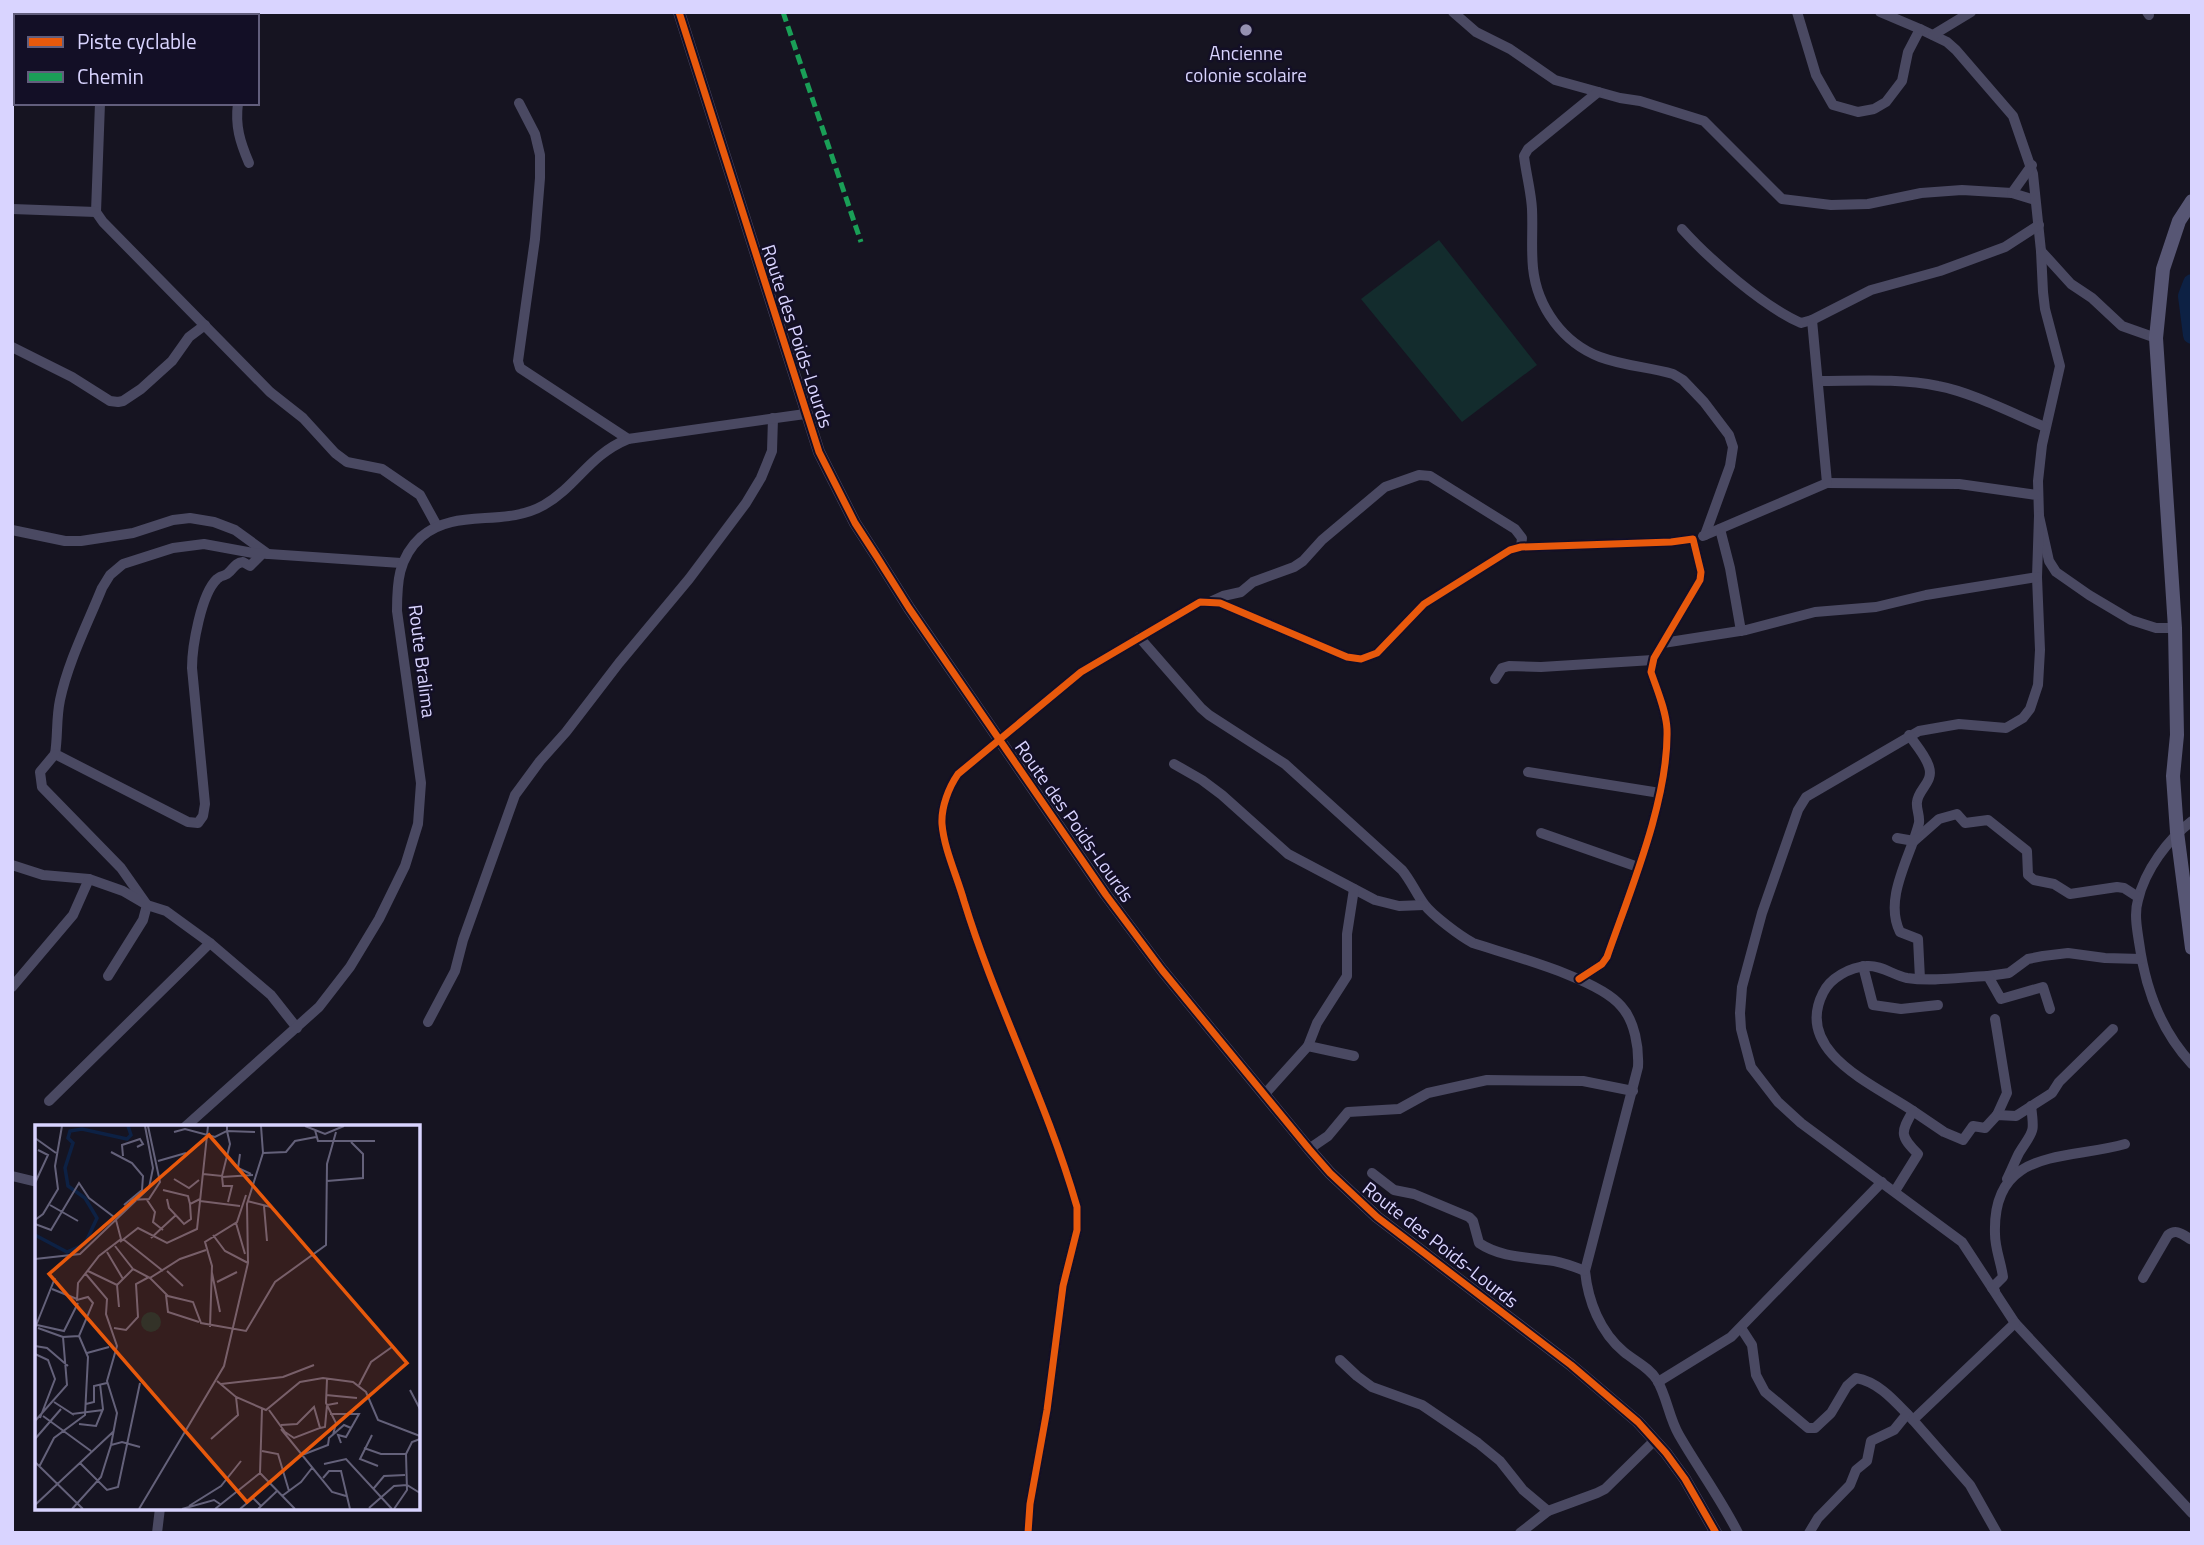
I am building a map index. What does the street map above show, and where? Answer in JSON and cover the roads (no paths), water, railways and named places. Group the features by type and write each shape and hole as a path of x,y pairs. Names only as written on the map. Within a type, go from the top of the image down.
{"main road":[{"path":"2192,201 2179,221 2163,269 2156,338 2175,628 2177,735 2173,776 2192,948"}],"street":[{"name":"Route des Poids-Lourds","path":"679,12 818,452 855,523 909,608 1129,927 1330,1174 1377,1217 1621,1406 1655,1440 1685,1479 1716,1533"},
{"path":"1453,12 1476,32 1510,49 1548,77 1704,121 1786,201 1868,204 1936,191 2012,193 2035,200"},
{"path":"1797,12 1816,75 1826,95 1833,106 1851,112 1874,109 1892,96 1902,81 1908,52 1920,29"},
{"path":"1880,12 1896,16 1947,42 1956,50 2006,105 2032,165 2045,309 2060,366 2045,427 2037,495 2049,561 2056,572 2131,620 2157,628 2175,628"},
{"path":"1933,35 1971,12"},
{"path":"1598,92 1528,149 1524,156 1531,202 1535,284 1552,320 1567,338 1599,357 1673,374 1683,380 1704,402 1729,435 1733,454 1705,535"},
{"path":"519,103 535,134 540,155 535,239 518,361 520,368 628,439"},
{"path":"100,105 96,212 103,222 271,392 303,418 340,458 358,465 378,467 420,495 437,526"},
{"path":"238,105 238,132 249,163"},
{"path":"2012,193 2032,165"},
{"path":"12,209 96,212"},
{"path":"1682,229 1712,259 1762,298 1801,323 1871,290 1940,271 2005,247 2039,225"},
{"path":"2041,251 2071,284 2092,298 2122,326 2156,338"},
{"path":"1812,320 1827,483"},
{"path":"12,347 72,377 110,401 118,402 141,389 172,361 189,337 205,325"},
{"path":"1818,381 1872,381 1938,386 1960,392 2045,427"},
{"path":"147,905 121,868 42,787 40,772 55,754 56,723 67,675 102,588 110,575 123,564 173,548 204,544 265,554 401,563 412,545 437,526 448,522 508,518 544,505 599,455 628,439 805,414"},
{"path":"428,1022 455,971 463,940 515,795 689,579 746,503 772,452 773,418"},
{"path":"1028,1533 1063,1286 1077,1230 1076,1207 1029,1070 977,942 942,825 943,811 954,780 1065,684 1200,602 1241,592 1253,582 1294,567 1385,487 1419,475 1430,476 1515,529 1522,538 1521,547"},
{"path":"1211,601 1347,657 1361,659 1377,653 1424,604 1510,550 1521,547 1693,539 1827,483 1959,484 2037,495"},
{"path":"2000,1301 1968,1247 1787,1111 1756,1076 1748,1058 1741,1029 1741,999 1768,893 1801,803 1806,797 1909,735 1959,723 2007,727 2023,718 2035,698 2038,685 2039,516"},
{"path":"12,530 65,541 81,541 133,533 173,520 190,518 214,522 235,530 265,554"},
{"path":"1720,529 1741,631"},
{"path":"1579,979 1602,964 1606,957 1638,867 1660,793 1667,731 1651,672 1653,660 1700,580 1701,572 1693,539"},
{"path":"55,754 188,822 198,823 203,816 205,804 192,668 203,603 216,581 237,563 243,562 250,566 265,554"},
{"name":"Route Bralima","path":"187,1125 319,1007 350,967 379,919 405,866 418,824 421,783 397,611 397,584 401,563"},
{"path":"1663,643 1741,631 1815,612 1876,607 1926,595 2037,577"},
{"path":"1139,637 1209,715 1284,764 1382,852 1412,882 1424,905 1462,937 1579,979 1613,998 1626,1012 1638,1054 1633,1091 1585,1271 1587,1287 1598,1318 1621,1349 1658,1381 1678,1434 1738,1533"},
{"path":"1495,679 1502,668 1509,666 1541,667 1653,660"},
{"path":"1909,735 1925,758 1930,772 1929,780 1917,802 1920,819 1897,890 1895,919 1899,932 1918,939 1920,979"},
{"path":"1174,764 1222,795 1287,854 1388,904 1424,905"},
{"path":"1528,772 1660,793"},
{"path":"1898,838 1914,841 1939,819 1957,814 1965,823 1988,820 2027,851 2030,877 2054,884 2070,894 2116,887 2124,888 2138,897"},
{"path":"2192,821 2178,832 2157,859 2138,897 2136,908 2141,959 2148,988 2158,1014 2192,1064"},
{"path":"1541,834 1638,867"},
{"path":"12,865 43,875 89,878 166,911 210,943 271,995 297,1028"},
{"path":"12,987 73,915 89,878"},
{"path":"1264,1095 1308,1046 1317,1023 1347,976 1347,934 1354,889"},
{"path":"108,976 143,920 147,905"},
{"path":"49,1101 210,943"},
{"path":"1995,1019 2007,1093 1997,1115 1985,1128 1973,1126 1963,1140 1944,1132 1856,1075 1831,1054 1821,1041 1816,1018 1824,992 1839,976 1863,966 1878,967 1900,976 1920,979 2009,973 2028,959 2074,953 2105,958 2141,959"},
{"path":"1863,966 1873,1005 1901,1009 1938,1005"},
{"path":"1988,976 2001,999 2043,988 2050,1009"},
{"path":"1997,1115 2013,1117 2052,1093 2059,1082 2113,1029"},
{"path":"1308,1046 1354,1056"},
{"path":"1309,1149 1328,1136 1348,1112 1399,1109 1428,1093 1487,1080 1583,1081 1633,1091"},
{"path":"2031,1106 2031,1137 2019,1153 1997,1207 1995,1234 2003,1277 1992,1288 2015,1323 2192,1513"},
{"path":"1895,1191 1918,1154 1904,1140 1903,1130 1913,1111"},
{"path":"2005,1184 2021,1170 2043,1160 2125,1144"},
{"path":"1372,1173 1394,1190 1414,1194 1469,1217 1479,1243 1488,1249 1521,1257 1556,1261 1585,1271"},
{"path":"12,1176 35,1182"},
{"path":"1658,1381 1721,1344 1741,1328 1882,1182"},
{"path":"2143,1278 2168,1234 2177,1231 2192,1240"},
{"path":"1809,1533 1818,1518 1850,1485 1856,1470 1867,1461 1871,1441 1894,1430 1910,1417 2015,1323"},
{"path":"1741,1328 1752,1345 1756,1375 1762,1388 1808,1428 1815,1428 1830,1413 1847,1386 1856,1378 1881,1389 1910,1417 1970,1485 1997,1533"},
{"path":"1340,1360 1372,1387 1422,1405 1478,1443 1500,1461 1523,1490 1548,1511"},
{"path":"1520,1533 1548,1511 1605,1489 1655,1440"},
{"path":"157,1533 160,1510"}],"waterway":[{"path":"2192,283 2187,296 2192,335"}],"place":[{"name":"Ancienne colonie scolaire","path":"1246,30"}]}
